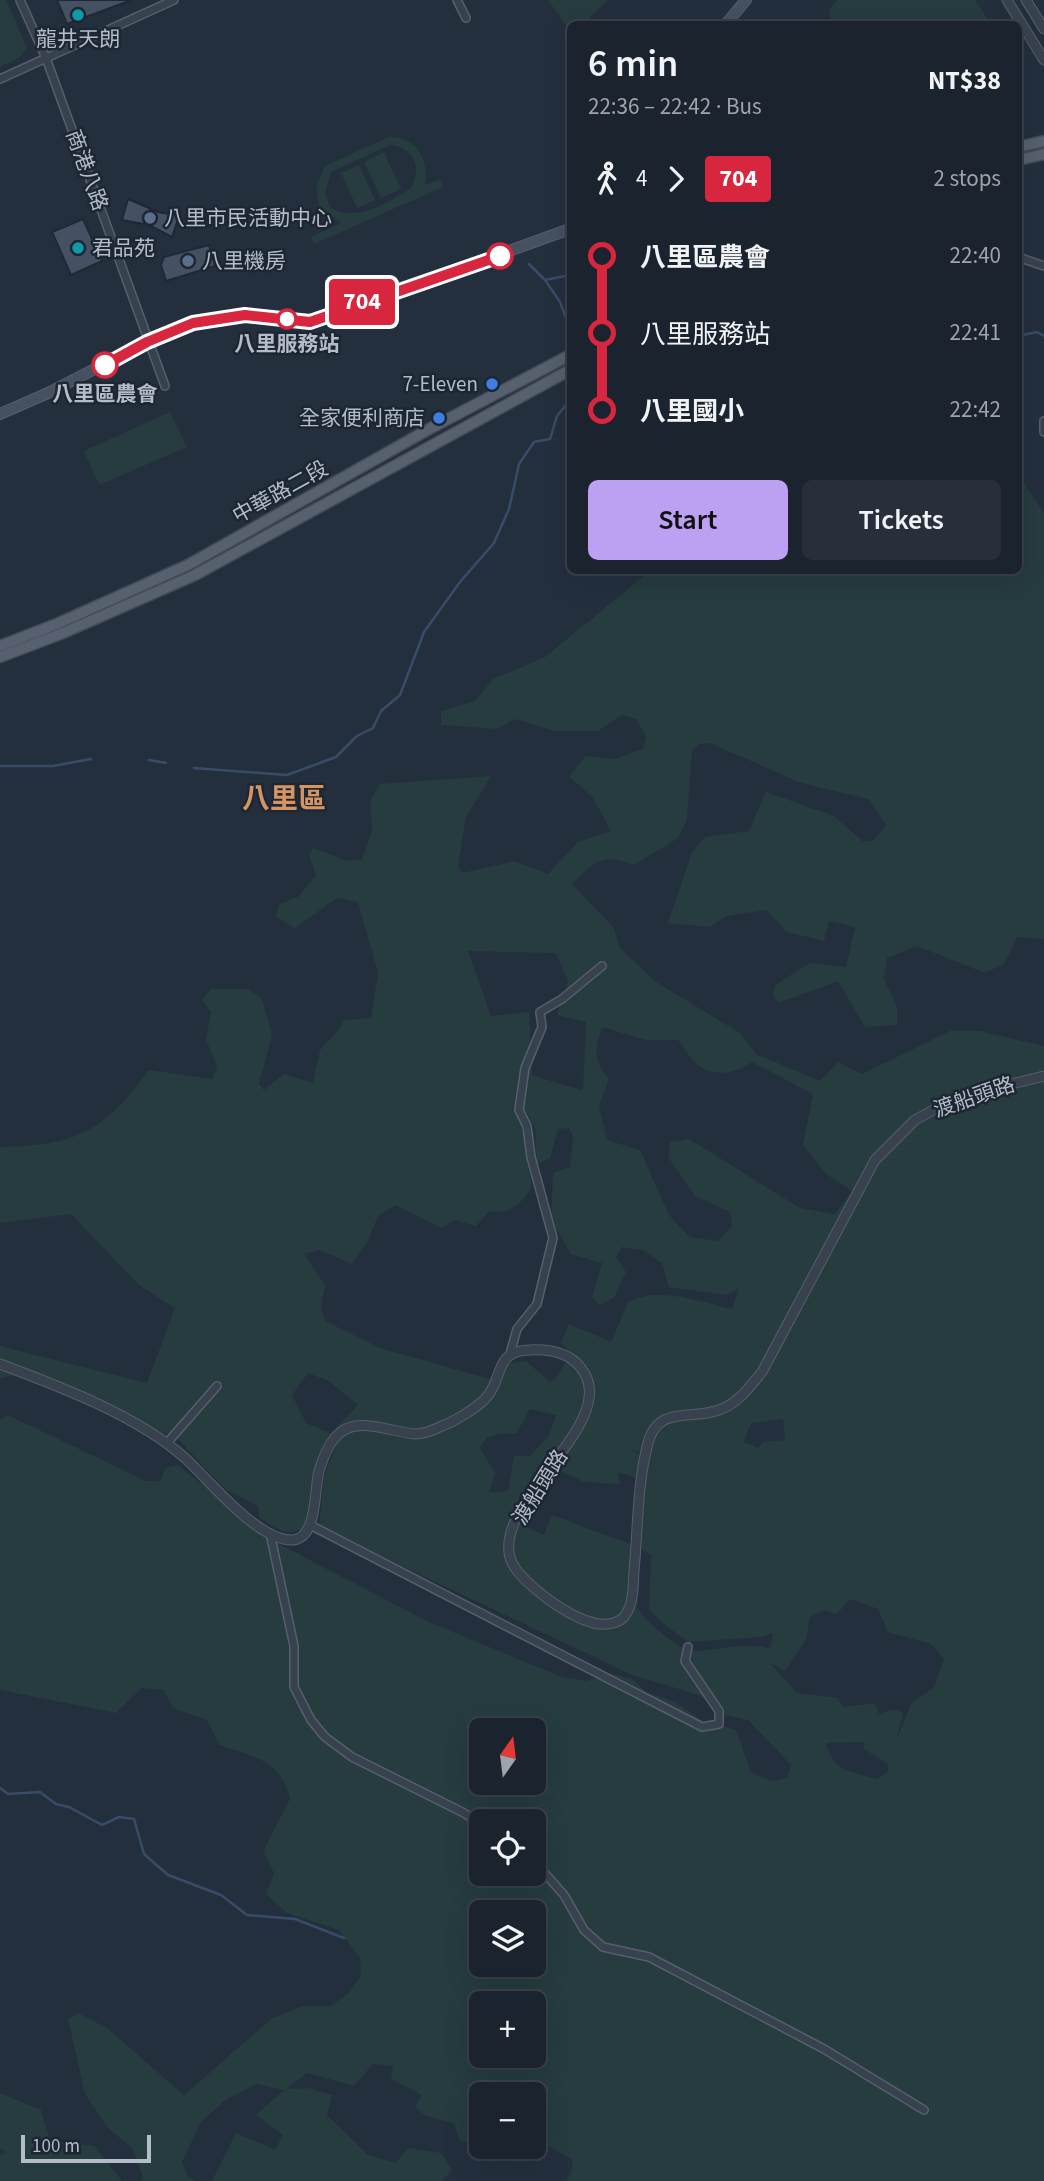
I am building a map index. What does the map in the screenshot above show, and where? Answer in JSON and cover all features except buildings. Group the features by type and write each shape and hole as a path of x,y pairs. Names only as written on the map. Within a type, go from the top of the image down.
{"main road":[{"path":"728,21 746,0"},
{"path":"1022,146 1044,141"},
{"path":"1022,159 1044,154"},
{"path":"0,414 48,393 147,342 193,323 245,315 310,322 567,230"},
{"name":"中華路二段","path":"0,646 188,565 431,428 567,357"},
{"name":"中華路二段","path":"0,657 63,633 195,575 567,372"}],"street":[{"name":"商港八路","path":"20,0 46,58 165,386"},
{"path":"0,79 174,0"},
{"path":"457,0 467,18"},
{"path":"1007,0 1020,21"},
{"path":"1026,0 1044,29"},
{"path":"1022,24 1044,60"},
{"path":"1022,258 1044,266"},
{"path":"1044,421 1044,432"},
{"path":"0,1364 119,1415 167,1443 237,1508 270,1533 290,1540 299,1538 310,1525 318,1472 337,1435 345,1427 360,1425 414,1434 445,1425 485,1400 495,1384 503,1360 510,1354 517,1329 537,1304 552,1238 531,1157 527,1126 519,1110 526,1068 542,1027 540,1012 562,999 602,965"},
{"name":"渡船頭路","path":"510,1354 524,1350 560,1353 575,1360 586,1374 590,1389 588,1407 580,1422 545,1471 514,1525 509,1553 513,1566 547,1598 586,1621 600,1625 615,1623 625,1616 632,1599 641,1489 648,1443 657,1424 668,1416 718,1410 740,1398 762,1372 875,1160 915,1120 939,1107 979,1092 1044,1076"},
{"path":"167,1443 217,1387"},
{"path":"310,1525 702,1727 719,1724 719,1711 685,1661 688,1647"},
{"path":"270,1533 294,1646 295,1687 311,1720 325,1737 352,1757 469,1817"},
{"path":"546,1875 564,1895 584,1930 603,1947 649,1957 824,2049 924,2110"}],"green space":[{"path":"0,0 6,0 27,48 20,57 0,67"},
{"path":"548,0 608,0 586,21 567,21 567,27"},
{"path":"838,0 975,0 989,21 831,21 829,9"},
{"path":"389,137 399,138 414,145 419,151 425,167 425,185 440,179 443,187 314,244 311,237 341,223 319,207 316,187 325,166","holes":["390,145 411,154 414,160 416,174 411,188 383,205 360,212 339,212 330,207 325,193 331,172"]},
{"path":"384,152 401,189 381,198 364,162"},
{"path":"359,165 375,200 357,208 341,173"},
{"path":"170,412 187,447 99,485 84,451"},
{"path":"1022,480 1044,513 1044,939 1017,937 1004,964 985,973 917,946 887,958 884,979 897,1007 897,1025 865,1027 838,981 779,1003 773,995 775,985 810,963 846,967 855,927 829,921 824,941 787,932 766,910 727,916 710,927 668,923 692,852 705,837 749,831 766,792 834,816 862,841 873,841 886,825 868,799 801,783 710,743 699,744 692,751 687,819 678,838 634,865 623,861 600,861 572,884 614,928 620,948 656,982 740,1033 756,1054 820,1081 838,1062 862,1074 950,1031 980,1031 1044,1046 1044,2181 566,2181 571,2174 573,2160 546,2145 546,2082 469,2082 469,2144 459,2140 454,2123 426,2116 415,2107 422,2095 391,2079 393,2066 373,2064 354,2086 307,2073 286,2089 308,2088 332,2095 327,2115 368,2155 396,2163 408,2148 441,2153 452,2170 442,2181 212,2181 236,2133 275,2150 283,2135 256,2115 284,2090 256,2084 224,2101 201,2122 182,2162 188,2177 196,2181 141,2181 143,2177 133,2149 107,2127 85,2094 68,2019 78,2013 107,2028 184,2095 272,2018 303,2006 330,2006 348,1994 361,1976 360,1958 339,1930 287,1913 266,1894 274,1873 263,1851 290,1799 286,1786 273,1768 255,1757 220,1745 207,1720 173,1708 164,1690 142,1688 116,1713 0,1690 0,1420 8,1415 146,1481 161,1481 165,1468 178,1465 271,1540 431,1623 562,1677 587,1681 607,1673 632,1679 648,1693 675,1702 702,1720 736,1730 751,1772 771,1781 787,1778 791,1765 748,1720 724,1715 699,1695 632,1675 319,1527 324,1476 339,1439 338,1426 358,1405 329,1381 308,1373 292,1395 306,1423 335,1435 306,1526 287,1532 259,1517 258,1506 225,1489 180,1441 29,1370 0,1379 0,1346 147,1383 175,1308 139,1285 71,1214 0,1223 0,1147 50,1143 86,1131 102,1122 117,1108 149,1070 212,1079 217,1066 206,1040 211,1012 202,1000 211,989 249,989 262,999 272,1035 259,1084 264,1090 284,1074 313,1083 320,1050 341,1027 343,1020 371,1018 378,973 358,902 337,898 295,928 276,917 279,904 298,897 316,875 309,855 313,848 348,861 362,859 372,831 370,801 380,784 491,776 466,817 458,867 462,873 514,861 548,874 578,842 611,831 593,798 569,776 586,756 615,759 643,749 646,736 636,719 622,715 598,731 555,731 516,719 497,729 441,725 441,711 475,701 493,679 545,657 646,574 1022,574","holes":["468,951 556,953 568,981 557,1015 586,1022 583,1091 532,1075 529,1012 491,1016","602,1027 646,1040 678,1040 695,1063 709,1071 731,1072 752,1062 813,1094 803,1145 826,1174 852,1191 835,1214 800,1208 689,1139 670,1142 668,1157 695,1196 730,1212 732,1226 718,1241 690,1237 669,1215 640,1150 607,1140 599,1106 609,1079 600,1067 597,1055","528,1114 535,1128 537,1164 550,1158 558,1129 569,1128 573,1137 570,1167 553,1173 551,1219 571,1254 602,1263 592,1297 600,1305 614,1298 626,1272 616,1257 622,1247 642,1250 662,1263 669,1287 726,1295 739,1288 732,1309 667,1295 640,1297 628,1302 611,1342 569,1324 561,1342 571,1354 555,1379 550,1382 526,1361 510,1363 490,1379 380,1348 325,1321 321,1307 325,1285 304,1254 320,1250 352,1264 368,1241 378,1216 395,1205 442,1228 455,1220 476,1226 490,1211 498,1212 515,1207 532,1187 522,1116","530,1409 556,1415 549,1436 530,1456 514,1456 508,1491 489,1493 495,1473 480,1448 491,1436 516,1434","783,1419 785,1440 763,1442 758,1448 744,1442 751,1423","629,1449 648,1454 640,1549 651,1555 649,1608 659,1620 688,1642 760,1637 773,1633 770,1649 743,1646 696,1651 680,1647 653,1626 637,1607 631,1587 630,1544 552,1515 544,1535 517,1523 519,1496 550,1466 584,1482 620,1484 618,1472 636,1478 641,1455","850,1599 878,1609 888,1632 931,1644 944,1659 934,1687 911,1704 897,1739 903,1713 893,1709 879,1714 875,1703 843,1707 838,1698 797,1693 770,1663 785,1671 806,1640 810,1617 823,1610 837,1614","864,1742 864,1749 888,1764 888,1771 877,1779 844,1769 833,1760 826,1743"]},
{"path":"0,2093 41,2110 50,2140 94,2146 122,2181 0,2181 0,2155 7,2153 0,2148"}],"waterway":[{"path":"529,264 545,280 567,276"},
{"path":"545,280 560,302 567,321"},
{"path":"1022,335 1037,332 1044,336"},
{"path":"194,768 287,775 336,757 357,736 373,728 381,711 400,695 424,632 460,582 494,543 509,509 519,464 534,442 550,439 557,416 567,404"},
{"path":"0,766 53,766 91,759"},
{"path":"149,760 166,763"},
{"path":"0,1788 8,1794 40,1792 56,1804 69,1807 102,1825 119,1817 134,1819 144,1854 168,1875 221,1895 247,1915 295,1919 344,1938"}],"bus line":[{"name":"704","path":"105,365 147,342 193,323 245,315 310,322 500,256"}],"place":[{"name":"龍井天朗","path":"78,15"},
{"name":"八里市民活動中心","path":"150,218"},
{"name":"君品苑","path":"78,248"},
{"name":"八里機房","path":"188,261"},
{"name":"八里服務站","path":"287,319"},
{"name":"八里區農會","path":"105,365"},
{"name":"7-Eleven","path":"492,384"},
{"name":"全家便利商店","path":"439,418"}],"district":[{"name":"八里區","path":"284,799"}]}
